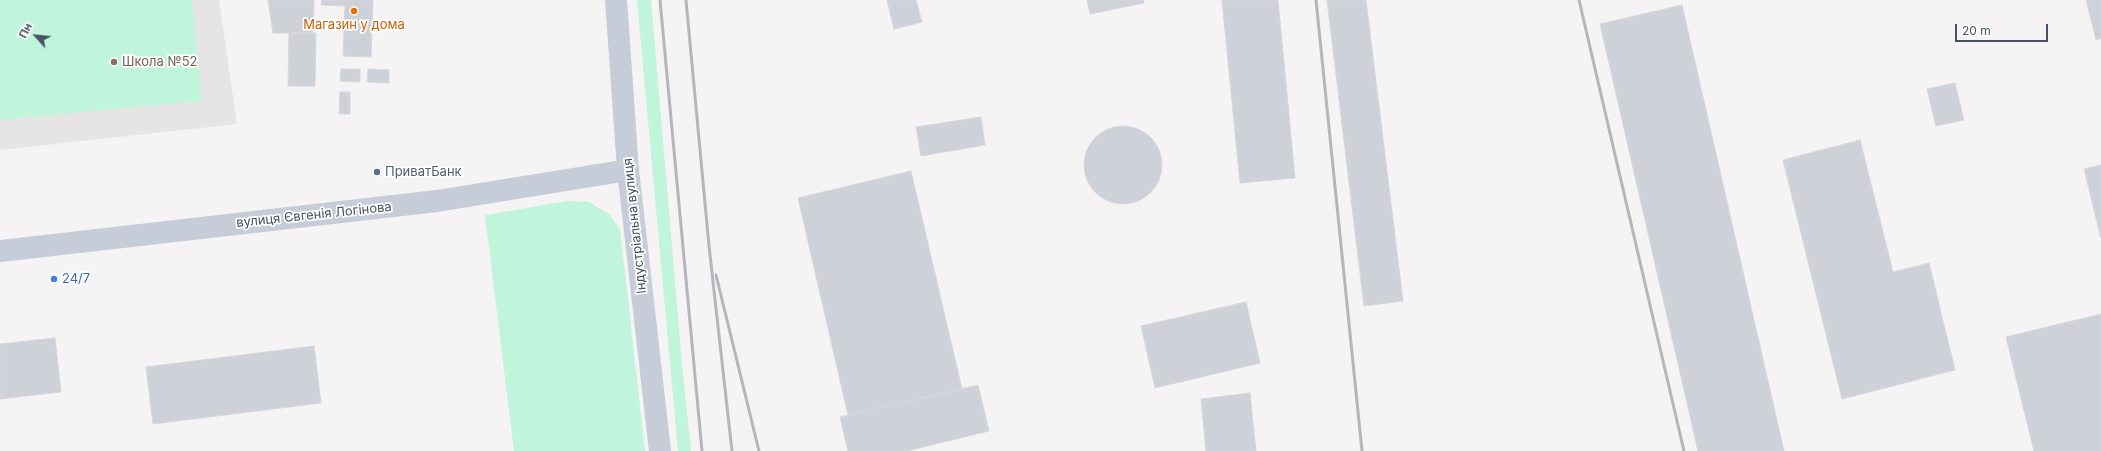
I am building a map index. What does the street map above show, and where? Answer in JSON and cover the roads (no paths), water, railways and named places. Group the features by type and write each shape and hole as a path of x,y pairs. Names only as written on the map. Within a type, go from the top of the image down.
{"street":[{"name":"Індустріальна вулиця","path":"616,0 628,170 660,451"},
{"name":"вулиця Євгенія Логінова","path":"0,251 436,201 628,170"}],"railway":[{"path":"660,0 702,451"},
{"path":"686,0 709,246 732,451"},
{"path":"1316,0 1362,451"},
{"path":"1579,0 1684,451"},
{"path":"716,275 759,451"}],"place":[{"name":"Магазин у дома","path":"354,11"},
{"name":"Школа №52","path":"114,62"},
{"name":"ПриватБанк","path":"377,172"},
{"name":"24/7","path":"54,279"}]}
